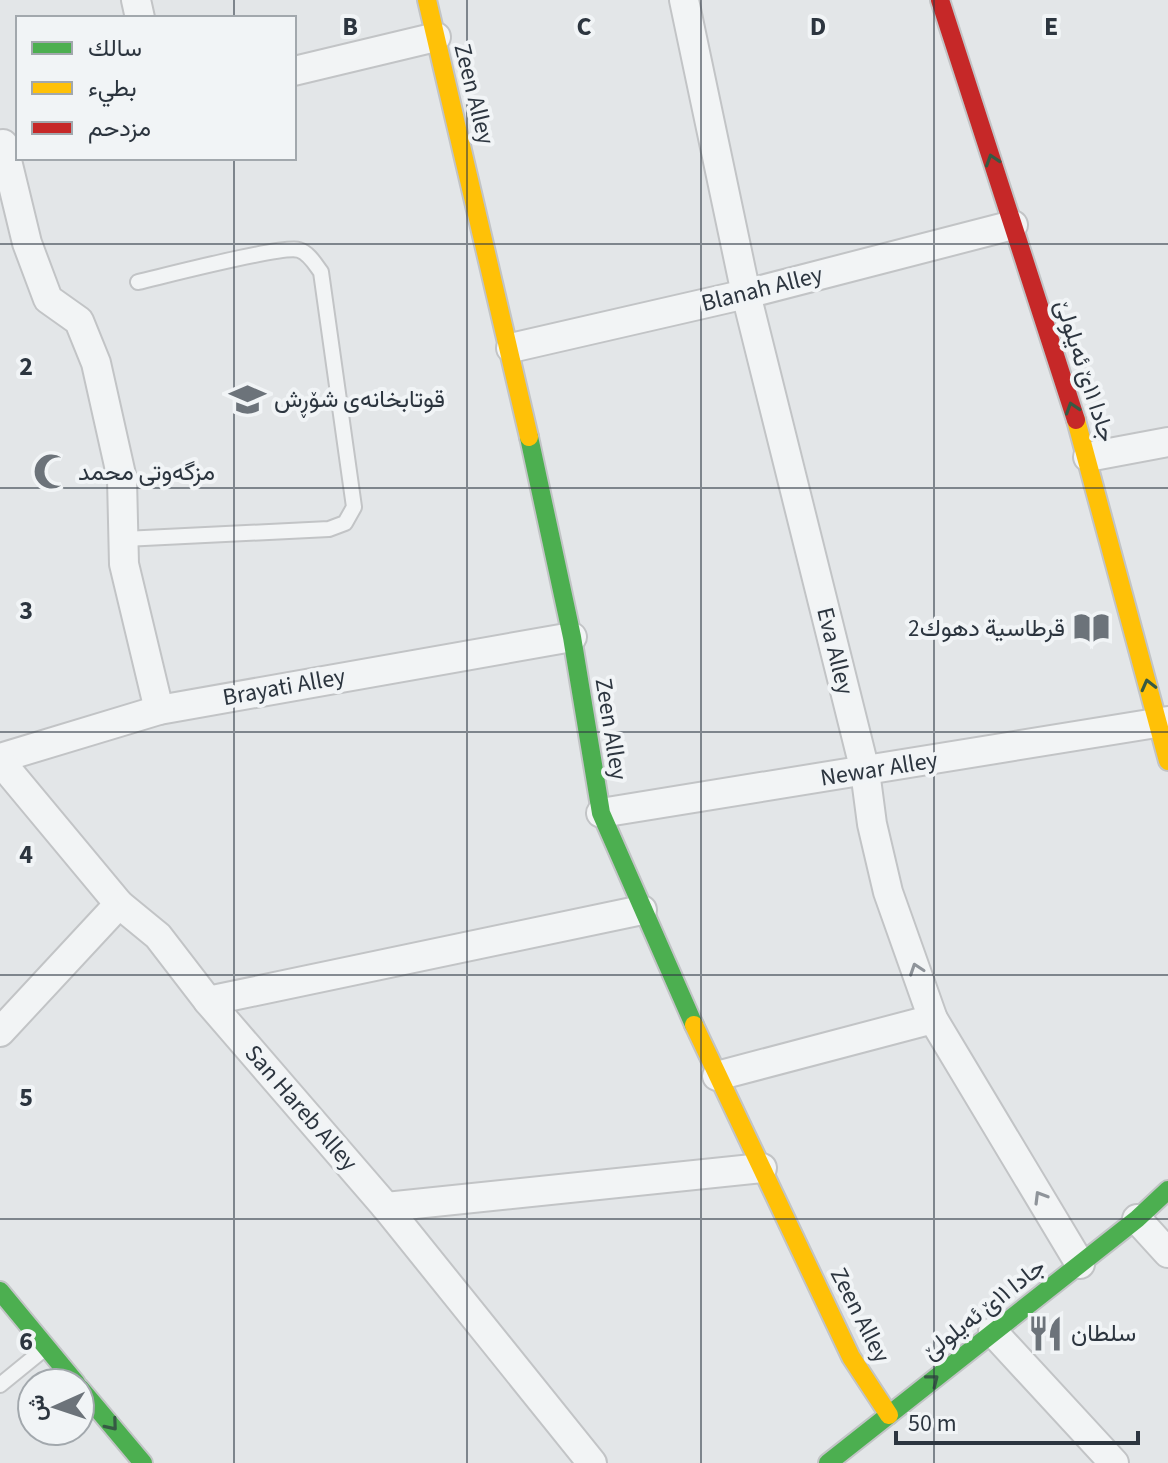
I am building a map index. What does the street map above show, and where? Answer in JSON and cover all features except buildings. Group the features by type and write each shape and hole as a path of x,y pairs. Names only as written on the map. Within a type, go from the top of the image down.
{"main road":[{"name":"Zeen Alley","path":"427,0 511,348 572,637 601,813 717,1076 851,1357 889,1415"},
{"name":"جادا ١١ێ ئه‌یلولێ","path":"940,0 1088,457 1163,722 1168,761"},
{"name":"جادا ١١ێ ئه‌یلولێ","path":"828,1463 860,1454 889,1415 1137,1219 1168,1190"},
{"path":"0,1291 62,1367"},
{"path":"96,1407 143,1463"}],"street":[{"name":"Eva Alley","path":"684,0 746,294 865,771 872,824 888,892 933,1019 1080,1264"},
{"path":"296,71 436,37"},
{"path":"7,142 27,243 48,299 79,321 96,363 122,479 124,564 159,710"},
{"name":"Blanah Alley","path":"511,348 746,294 1013,225"},
{"path":"1088,457 1168,442"},
{"name":"Brayati Alley","path":"0,760 159,710 572,637"},
{"name":"Newar Alley","path":"601,813 1163,722"},
{"name":"San Hareb Alley","path":"0,760 119,904 158,936 208,1001 386,1207 592,1463"},
{"path":"0,1032 119,904"},
{"path":"208,1001 642,910"},
{"path":"717,1076 933,1019"},
{"path":"386,1207 762,1168"},
{"path":"1137,1219 1168,1253"},
{"path":"993,1332 1114,1463"}],"lane":[{"path":"124,539 329,529 345,523 354,507 321,272 312,259 298,250 274,252 138,282"},
{"path":"0,1385 46,1348"}],"traffic: fast":[{"path":"529,437 572,637 601,813 694,1025"},
{"path":"828,1463 1137,1219 1168,1190"},
{"path":"0,1291 63,1367"},
{"path":"96,1407 143,1463"}],"traffic: slow":[{"path":"427,0 529,437"},
{"path":"1076,420 1168,761"},
{"path":"694,1025 851,1357 889,1415"}],"traffic: jam":[{"path":"940,0 1076,420"}],"place":[{"name":"قوتابخانەی شۆڕش","path":"248,399"},
{"name":"مزگەوتی محمد","path":"52,472"},
{"name":"قرطاسية دهوك2","path":"1091,628"},
{"name":"سلطان","path":"1045,1333"}]}
